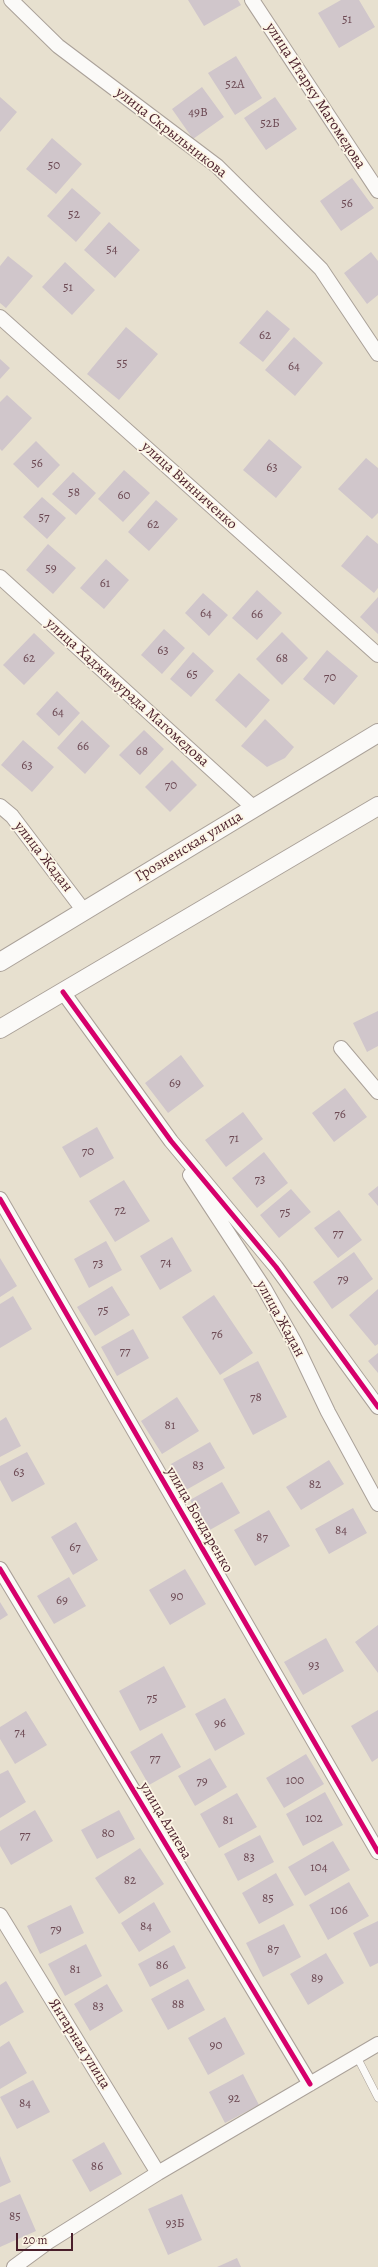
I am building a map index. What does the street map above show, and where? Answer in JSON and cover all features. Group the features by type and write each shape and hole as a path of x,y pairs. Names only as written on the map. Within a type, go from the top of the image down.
{"street":[{"name":"улица Скрыльникова","path":"11,0 58,46 217,166 321,269 378,354"},
{"name":"улица Итарку Магомедова","path":"252,0 378,191"},
{"name":"улица Винниченко","path":"0,318 378,655"},
{"name":"улица Хаджимурада Магомедова","path":"0,577 254,808"},
{"name":"Грозненская улица","path":"0,962 378,733"},
{"name":"улица Жадан","path":"0,806 12,816 84,911"},
{"path":"0,1029 378,806"},
{"path":"63,992 171,1141 276,1267 378,1407"},
{"path":"341,1048 378,1092"},
{"name":"улица Жадан","path":"171,1141 197,1187 264,1288 295,1343 328,1412 378,1504"},
{"name":"улица Бондаренко","path":"0,1199 378,1852"},
{"name":"улица Алиева","path":"0,1569 310,2084"},
{"name":"Янтарная улица","path":"0,1916 158,2174"},
{"path":"14,2267 48,2242 158,2174 356,2055 378,2044"}],"lane":[{"path":"356,2055 378,2098"}],"building":[{"path":"188,0 238,0 241,5 204,26"},
{"path":"341,0 359,0 375,27 339,48 318,13"},
{"path":"236,56 262,98 235,115 208,73"},
{"path":"202,87 224,117 193,139 172,109"},
{"path":"0,97 17,112 0,132"},
{"path":"275,97 297,129 266,150 244,118"},
{"path":"52,138 82,164 56,194 26,169"},
{"path":"352,178 374,208 341,231 320,201"},
{"path":"72,188 101,213 76,242 47,216"},
{"path":"109,222 140,250 115,278 84,250"},
{"path":"371,252 378,261 378,295 367,304 344,273"},
{"path":"8,256 33,276 6,308 0,303 0,266"},
{"path":"65,262 95,290 72,315 42,287"},
{"path":"267,310 290,329 263,362 239,343"},
{"path":"126,327 158,354 119,400 87,374"},
{"path":"294,337 323,363 295,396 265,370"},
{"path":"0,359 10,368 0,379"},
{"path":"7,395 32,418 2,451 0,449 0,402"},
{"path":"269,439 302,467 276,498 243,470"},
{"path":"36,441 60,465 38,488 13,464"},
{"path":"366,458 378,468 378,513 372,519 338,489"},
{"path":"124,470 150,493 123,522 98,499"},
{"path":"73,472 96,493 76,515 52,494"},
{"path":"42,497 66,518 47,539 23,517"},
{"path":"156,500 178,519 149,551 128,532"},
{"path":"367,535 378,544 378,588 374,593 341,566"},
{"path":"48,544 76,568 53,594 26,570"},
{"path":"106,559 129,580 104,609 80,588"},
{"path":"257,590 282,613 257,640 232,618"},
{"path":"203,593 228,615 209,636 185,613"},
{"path":"378,597 378,634 360,617"},
{"path":"164,629 185,648 162,674 141,655"},
{"path":"282,632 308,658 282,685 256,659"},
{"path":"34,633 55,653 24,685 3,665"},
{"path":"327,650 358,676 334,705 303,679"},
{"path":"193,652 214,671 191,697 170,679"},
{"path":"239,673 270,700 246,728 215,700"},
{"path":"57,691 80,713 59,736 36,714"},
{"path":"265,719 294,747 285,758 267,767 241,746"},
{"path":"82,720 110,746 85,774 57,748"},
{"path":"144,730 164,749 140,775 119,755"},
{"path":"23,740 54,767 32,792 1,765"},
{"path":"172,760 197,785 170,812 145,787"},
{"path":"378,1011 378,1046 367,1052 353,1023"},
{"path":"181,1055 204,1086 168,1113 145,1083"},
{"path":"345,1088 367,1117 334,1142 312,1113"},
{"path":"243,1112 263,1139 226,1167 205,1140"},
{"path":"97,1127 114,1158 80,1178 62,1147"},
{"path":"264,1152 288,1183 257,1208 232,1178"},
{"path":"124,1180 150,1221 115,1242 89,1201"},
{"path":"378,1186 378,1206 368,1194"},
{"path":"291,1189 311,1212 279,1238 260,1215"},
{"path":"339,1210 362,1240 338,1258 314,1228"},
{"path":"172,1237 192,1271 160,1290 140,1256"},
{"path":"106,1241 122,1270 89,1288 74,1259"},
{"path":"354,1252 373,1279 332,1309 313,1282"},
{"path":"0,1258 17,1286 0,1297"},
{"path":"112,1286 130,1315 95,1336 77,1307"},
{"path":"378,1289 378,1344 375,1346 349,1315"},
{"path":"214,1295 253,1353 220,1375 182,1317"},
{"path":"13,1296 32,1329 0,1348 0,1304"},
{"path":"133,1329 149,1358 117,1376 101,1347"},
{"path":"378,1353 378,1373 368,1361"},
{"path":"258,1361 287,1417 253,1435 223,1379"},
{"path":"177,1397 199,1431 162,1454 141,1421"},
{"path":"6,1417 21,1446 0,1457 0,1421"},
{"path":"210,1442 225,1468 186,1490 171,1464"},
{"path":"27,1452 45,1484 12,1502 0,1480 0,1466"},
{"path":"329,1460 344,1484 301,1510 286,1487"},
{"path":"222,1482 240,1513 208,1531 190,1500"},
{"path":"353,1508 367,1533 329,1554 315,1529"},
{"path":"269,1510 290,1546 255,1566 234,1530"},
{"path":"76,1522 98,1560 73,1575 51,1537"},
{"path":"185,1569 206,1604 170,1625 149,1590"},
{"path":"69,1577 86,1606 54,1624 37,1596"},
{"path":"0,1602 8,1615 0,1620"},
{"path":"378,1625 378,1673 355,1642"},
{"path":"326,1638 344,1671 303,1695 284,1662"},
{"path":"164,1666 186,1707 140,1731 119,1691"},
{"path":"225,1698 245,1734 215,1751 195,1714"},
{"path":"378,1710 378,1758 372,1762 351,1726"},
{"path":"26,1711 47,1745 15,1764 0,1739 0,1727"},
{"path":"162,1733 181,1767 149,1785 130,1752"},
{"path":"306,1754 324,1784 284,1808 266,1778"},
{"path":"210,1758 227,1787 195,1806 178,1776"},
{"path":"8,1770 26,1802 0,1818 0,1774"},
{"path":"325,1792 343,1825 303,1846 286,1814"},
{"path":"237,1793 257,1827 219,1848 200,1814"},
{"path":"35,1810 53,1841 11,1865 0,1846 0,1831"},
{"path":"119,1810 135,1839 97,1859 81,1830"},
{"path":"260,1835 274,1862 238,1881 224,1854"},
{"path":"333,1841 350,1870 305,1896 288,1867"},
{"path":"140,1848 164,1884 119,1914 95,1878"},
{"path":"276,1873 294,1905 259,1924 242,1893"},
{"path":"349,1882 369,1916 328,1940 309,1905"},
{"path":"154,1902 171,1932 139,1952 121,1923"},
{"path":"71,1905 84,1933 40,1954 27,1926"},
{"path":"378,1921 378,1963 370,1967 353,1933"},
{"path":"284,1924 301,1957 263,1977 246,1943"},
{"path":"86,1944 102,1976 65,1996 48,1964"},
{"path":"174,1945 186,1968 150,1987 138,1964"},
{"path":"326,1953 344,1983 308,2005 290,1974"},
{"path":"188,1979 205,2010 168,2030 151,1999"},
{"path":"6,1981 24,2012 0,2026 0,1985"},
{"path":"107,1984 123,2011 90,2031 74,2004"},
{"path":"225,2017 245,2054 208,2075 188,2038"},
{"path":"9,2041 27,2073 0,2089 0,2047"},
{"path":"243,2074 259,2105 225,2123 209,2092"},
{"path":"33,2080 50,2112 17,2129 0,2097"},
{"path":"104,2142 122,2174 90,2192 72,2160"},
{"path":"0,2156 11,2182 0,2187"},
{"path":"20,2194 36,2231 0,2247 0,2203"},
{"path":"182,2194 202,2240 168,2255 148,2209"},
{"path":"237,2258 241,2267 217,2267"}],"cycle path":[{"path":"63,992 171,1141 276,1267 378,1407"},
{"path":"0,1199 378,1852"},
{"path":"0,1569 310,2084"}]}
